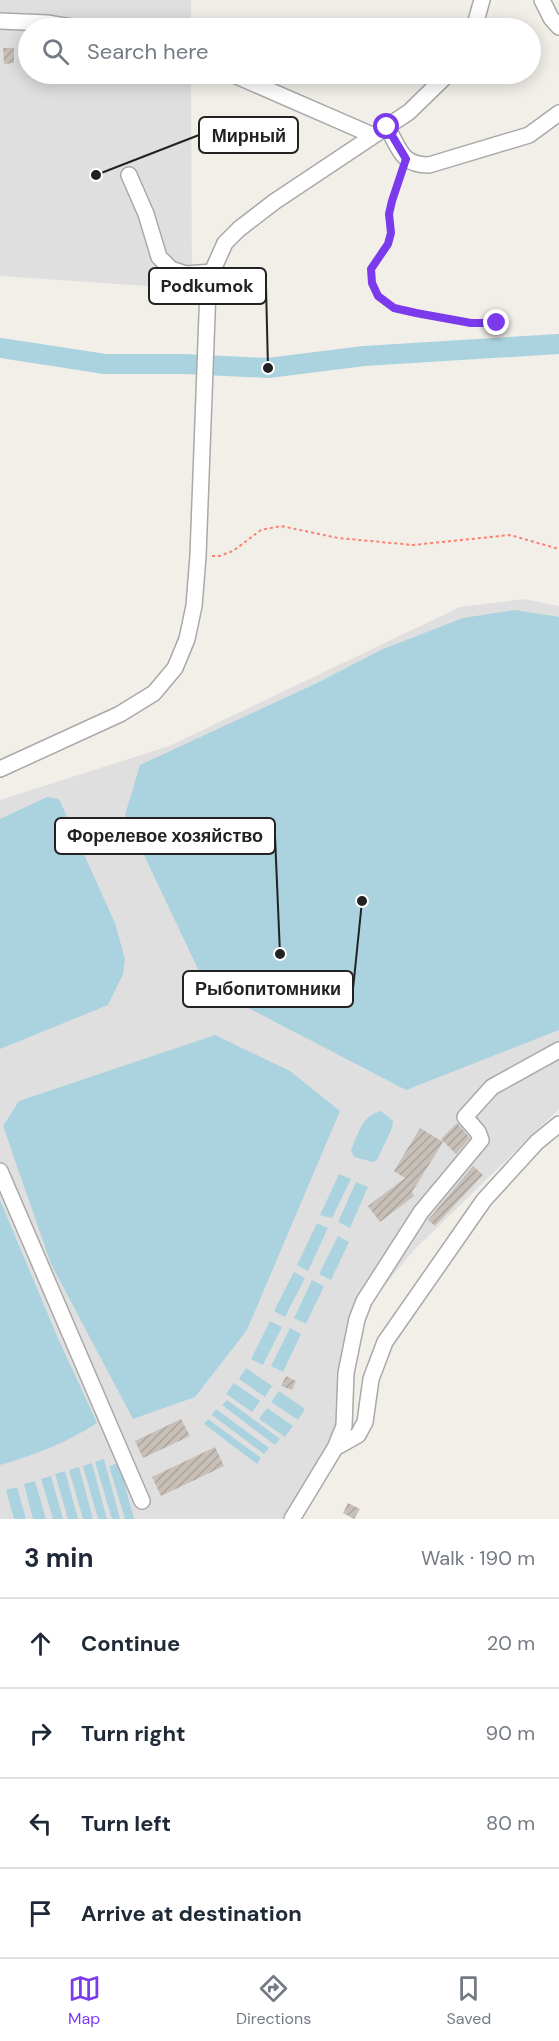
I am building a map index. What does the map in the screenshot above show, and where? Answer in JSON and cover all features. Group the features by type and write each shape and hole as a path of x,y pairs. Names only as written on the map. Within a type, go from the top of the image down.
{"street":[{"path":"477,18 482,0"},
{"path":"542,0 551,18 559,27"},
{"path":"0,21 18,22"},
{"path":"255,84 372,135"},
{"path":"0,769 120,714 154,693 175,668 187,639 194,606 208,288 212,272 225,243 274,202 409,111 437,84"},
{"path":"387,127 406,159 415,165 429,165 529,135 559,113"},
{"path":"129,175 146,214 159,257 171,269 186,274 212,272"},
{"path":"292,1519 335,1448 344,1426 346,1373 357,1319 364,1301 421,1212 481,1140 478,1132 465,1118 492,1088 559,1050"},
{"path":"335,1448 358,1435 365,1422 371,1379 385,1342 484,1200 537,1142 559,1124"},
{"path":"0,1171 142,1501"}],"path":[{"path":"406,159 389,214 391,233 388,244 371,269 372,283 378,296 394,308 416,313 471,323 497,323"},
{"path":"198,556 219,556 233,551 261,530 280,526 338,538 413,545 510,535 559,549"}],"shaded area":[{"path":"0,0 191,0 191,18 18,18 18,84 191,84 192,289 0,276"},
{"path":"523,599 559,606 559,1109 414,1250 362,1313 347,1440 296,1519 0,1519 0,800 169,746 460,607"}],"water":[{"path":"515,610 559,617 559,1030 406,1090 206,986 125,815 140,765 317,683 383,649 463,618"},
{"path":"47,797 59,799 115,923 125,959 123,974 108,1005 0,1049 0,819"},
{"path":"215,1035 290,1071 340,1111 247,1330 195,1397 133,1419 51,1264 3,1126 19,1101"},
{"path":"381,1111 393,1121 377,1160 373,1162 354,1157 351,1150 362,1126 369,1117"},
{"path":"339,1174 351,1179 332,1218 320,1215"},
{"path":"356,1182 368,1187 350,1228 338,1222"},
{"path":"0,1200 57,1336 97,1423 50,1448 0,1465"},
{"path":"317,1223 328,1228 308,1271 297,1265"},
{"path":"338,1236 349,1242 331,1280 319,1274"},
{"path":"294,1272 305,1278 285,1317 274,1311"},
{"path":"312,1280 324,1286 306,1324 294,1318"},
{"path":"270,1321 282,1327 263,1365 251,1359"},
{"path":"290,1328 301,1334 283,1372 271,1366"},
{"path":"246,1368 272,1386 265,1397 239,1379"},
{"path":"234,1383 260,1401 252,1412 226,1394"},
{"path":"279,1391 305,1409 298,1420 271,1402"},
{"path":"227,1400 280,1439 275,1445 222,1405"},
{"path":"267,1408 293,1426 285,1437 259,1419"},
{"path":"216,1409 269,1448 264,1454 212,1415"},
{"path":"208,1419 261,1458 257,1464 204,1424"},
{"path":"104,1459 120,1519 112,1519 95,1462"},
{"path":"92,1463 107,1519 98,1519 83,1466"},
{"path":"119,1463 134,1519 125,1519 109,1466"},
{"path":"79,1467 93,1519 83,1519 69,1470"},
{"path":"65,1471 78,1519 68,1519 55,1474"},
{"path":"51,1476 63,1519 53,1519 41,1479"},
{"path":"35,1481 46,1519 33,1519 24,1484"},
{"path":"17,1487 26,1519 14,1519 6,1490"}],"building":[{"path":"3,48 14,48 14,63 4,64"},
{"path":"457,1123 470,1138 456,1154 441,1139"},
{"path":"420,1128 443,1142 412,1192 414,1196 380,1222 368,1206 405,1178 394,1171"},
{"path":"473,1166 483,1175 435,1226 428,1220"},
{"path":"286,1376 296,1381 292,1390 281,1386"},
{"path":"181,1419 190,1436 143,1458 135,1441"},
{"path":"215,1447 224,1466 161,1496 152,1477"},
{"path":"348,1503 360,1509 354,1519 343,1513"}],"waterway":[{"path":"0,348 105,364 184,364 268,368 364,356 559,344"}],"place":[{"name":"Мирный","path":"96,175"},
{"name":"Podkumok","path":"268,368"},
{"name":"Рыбопитомники","path":"362,901"},
{"name":"Форелевое хозяйство","path":"280,954"}],"route":[{"path":"387,127 406,159 389,214 391,233 388,244 371,269 372,283 378,296 394,308 416,313 471,323 497,323"}]}
